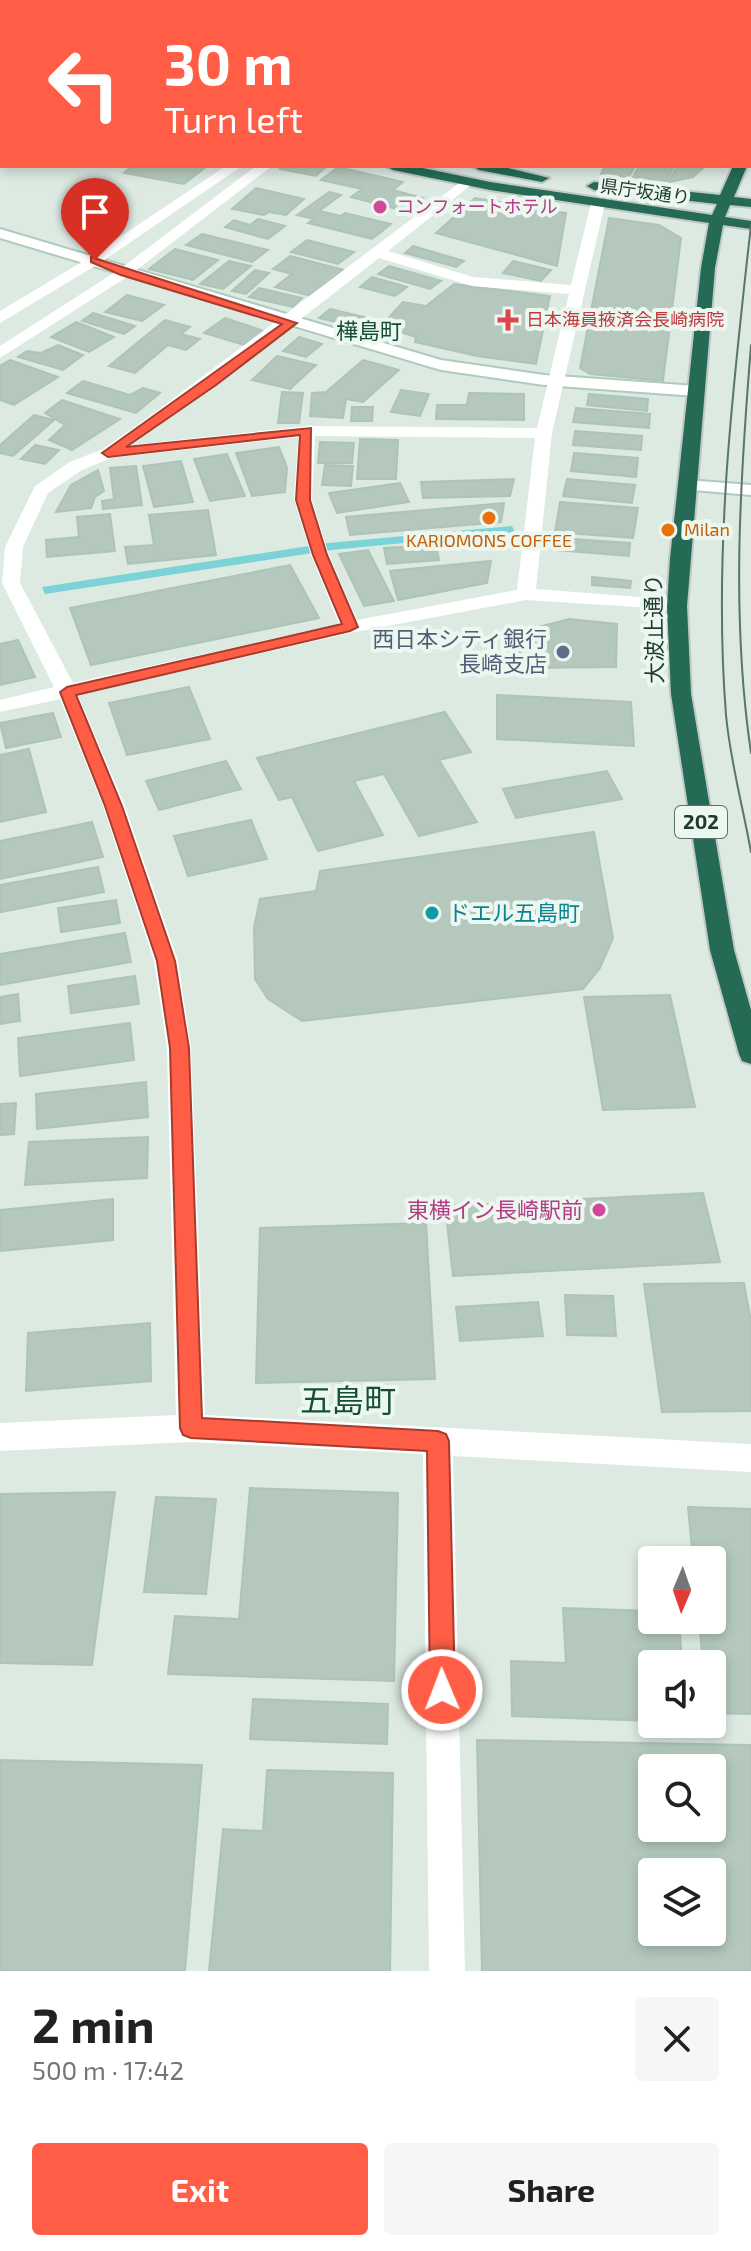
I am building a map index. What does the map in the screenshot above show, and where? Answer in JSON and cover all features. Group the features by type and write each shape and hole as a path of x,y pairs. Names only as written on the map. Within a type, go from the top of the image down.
{"highway":[{"name":"県庁坂通り","path":"402,168 466,182 751,225"},
{"name":"大波止通り","path":"739,168 717,220 708,268 677,606 681,694 722,950 751,1054"},
{"name":"県庁坂通り","path":"511,169 562,181 644,193 751,203"}],"street":[{"path":"0,318 95,260 232,168"},
{"path":"0,353 125,272 262,168"},
{"path":"191,1428 179,1048 166,961 114,806 67,692 6,584 14,547 41,490 76,466 108,453 212,383 466,182"},
{"path":"526,594 544,433 598,203"},
{"path":"0,233 291,323 454,368 554,381 696,391"},
{"path":"377,253 472,281 577,290"},
{"path":"108,453 307,431 544,433"},
{"path":"307,431 303,500 320,555 350,627"},
{"path":"687,485 751,490"},
{"path":"0,706 350,627 526,594 677,606"},
{"path":"0,1437 191,1428 751,1458"},
{"path":"438,1441 447,1971"}],"water":[{"path":"512,526 515,532 332,550 45,594 42,587 328,543"}],"building":[{"path":"130,168 204,168 184,184 124,173"},
{"path":"281,168 325,168 316,176"},
{"path":"337,168 342,168 403,182 393,190 423,198 404,211 351,197 362,189 321,180"},
{"path":"604,168 634,168 629,177 601,174"},
{"path":"638,168 673,168 667,181 633,177"},
{"path":"676,168 703,168 693,177 669,182"},
{"path":"256,188 304,199 286,215 269,212 264,215 232,209"},
{"path":"329,192 341,195 319,211 341,216 345,213 391,224 372,239 308,223 314,219 297,215"},
{"path":"475,198 566,213 557,266 436,233"},
{"path":"609,218 659,225 681,238 663,381 590,374 580,368"},
{"path":"258,219 285,226 268,239 225,227 234,220 250,225"},
{"path":"202,234 268,250 252,262 186,245"},
{"path":"307,240 354,252 338,264 291,252"},
{"path":"413,246 464,261 456,267 405,253"},
{"path":"175,249 218,260 193,280 149,269"},
{"path":"290,256 344,270 311,296 275,287 292,274 273,269"},
{"path":"229,261 251,266 223,289 200,284"},
{"path":"513,261 551,270 541,281 503,273"},
{"path":"389,266 441,281 430,289 378,274"},
{"path":"255,270 269,273 246,294 232,291"},
{"path":"372,277 407,287 395,296 360,287"},
{"path":"454,284 550,296 536,364 477,356 415,342 416,337 381,326 403,302 426,306"},
{"path":"259,288 302,298 293,307 249,297"},
{"path":"127,295 164,305 142,321 105,312"},
{"path":"330,309 368,318 357,327 319,318"},
{"path":"93,313 135,326 124,334 82,321"},
{"path":"225,318 264,331 244,345 204,333"},
{"path":"165,320 190,327 181,334 200,339 186,350 168,345 135,373 109,366"},
{"path":"76,322 114,337 89,352 51,337"},
{"path":"299,337 322,344 306,357 283,351"},
{"path":"58,345 83,355 63,370 18,357 27,351 41,353"},
{"path":"277,356 316,365 290,389 252,380"},
{"path":"10,360 58,377 14,405 0,400 0,366"},
{"path":"363,360 399,370 363,402 346,399 343,418 310,416 312,393 326,392"},
{"path":"83,381 130,395 143,388 160,393 136,413 67,393"},
{"path":"401,390 429,394 420,416 391,412"},
{"path":"282,392 303,393 299,423 278,423"},
{"path":"469,393 524,394 524,420 436,419 437,405 467,405"},
{"path":"589,394 648,399 647,411 587,405"},
{"path":"62,400 120,419 72,450 49,440 65,425 45,413"},
{"path":"352,407 373,407 372,421 351,421"},
{"path":"576,408 650,414 649,428 573,422"},
{"path":"34,415 54,420 13,456 0,453 0,445"},
{"path":"575,431 642,436 641,450 573,445"},
{"path":"360,439 398,440 396,479 357,479"},
{"path":"320,442 354,443 352,463 318,463"},
{"path":"35,445 59,450 45,464 21,459"},
{"path":"279,447 287,468 285,492 252,496 236,453"},
{"path":"574,453 638,458 636,477 571,471"},
{"path":"227,454 245,496 210,501 194,459"},
{"path":"181,461 193,502 154,507 143,466"},
{"path":"325,465 353,466 351,486 322,485"},
{"path":"136,466 142,505 103,509 102,501 114,499 110,468"},
{"path":"98,470 104,491 95,497 91,508 56,512 71,485"},
{"path":"514,479 510,496 423,498 421,482"},
{"path":"567,479 635,485 632,503 563,496"},
{"path":"400,483 409,502 337,513 329,493"},
{"path":"560,502 638,508 633,538 555,532"},
{"path":"504,503 501,522 350,535 346,517"},
{"path":"208,510 216,555 128,564 125,547 154,545 149,515"},
{"path":"110,514 115,551 47,557 46,540 79,537 77,517"},
{"path":"558,538 630,543 629,556 556,550"},
{"path":"436,545 439,560 387,564 384,548"},
{"path":"368,550 394,601 364,606 339,554"},
{"path":"491,561 487,583 398,600 390,571"},
{"path":"290,565 319,618 91,665 70,608"},
{"path":"592,577 631,581 630,588 592,585"},
{"name":"西日本シティ銀行 長崎支店","path":"569,619 617,624 616,667 521,668 500,637"},
{"path":"18,640 35,677 0,685 0,644"},
{"path":"189,687 210,739 127,755 109,703"},
{"path":"497,695 631,702 634,746 497,739"},
{"path":"445,712 471,752 439,760 477,822 419,836 384,774 354,781 383,835 318,851 292,797 279,800 257,758"},
{"path":"53,713 61,737 6,748 0,723"},
{"path":"29,749 46,812 0,822 0,755"},
{"path":"226,761 241,789 159,810 146,781"},
{"path":"607,771 622,799 516,818 503,789"},
{"path":"251,820 267,859 188,876 174,836"},
{"path":"92,822 103,857 0,879 0,841"},
{"name":"ドエル五島町","path":"594,832 613,938 600,968 583,989 302,1021 268,999 255,979 254,927 260,899 316,891 320,871"},
{"path":"98,867 104,892 1,912 0,885"},
{"path":"116,900 120,923 61,932 58,908"},
{"path":"125,933 131,962 0,985 0,954"},
{"path":"135,976 139,1004 71,1013 68,986"},
{"path":"18,994 20,1021 0,1024 0,997"},
{"path":"670,995 695,1107 603,1110 584,997"},
{"path":"130,1023 134,1060 20,1076 18,1038"},
{"path":"146,1082 148,1117 37,1129 36,1094"},
{"path":"16,1103 14,1134 0,1135 0,1104"},
{"path":"148,1137 147,1178 25,1185 29,1142"},
{"path":"703,1193 720,1262 453,1276 445,1206"},
{"path":"113,1199 113,1240 0,1251 0,1210"},
{"path":"426,1223 435,1379 256,1383 260,1228"},
{"path":"744,1283 751,1322 751,1411 662,1412 644,1284"},
{"path":"565,1295 613,1296 616,1336 567,1335"},
{"path":"538,1302 543,1336 460,1341 456,1307"},
{"path":"150,1323 151,1381 26,1391 28,1333"},
{"path":"250,1488 398,1493 394,1681 168,1674 175,1616 239,1619"},
{"path":"115,1492 92,1665 0,1663 0,1494"},
{"path":"156,1497 216,1499 206,1594 144,1592"},
{"path":"688,1507 751,1509 751,1714 726,1713 726,1650 702,1650 700,1634 726,1634 726,1546 692,1546"},
{"path":"563,1608 638,1611 638,1634 680,1634 681,1650 638,1650 638,1720 512,1716 511,1661 566,1663"},
{"path":"253,1699 388,1704 387,1744 250,1739"},
{"path":"477,1740 751,1745 751,1971 482,1971"},
{"path":"0,1760 202,1765 185,1971 0,1971"},
{"path":"267,1770 393,1773 390,1971 209,1971 223,1829 263,1831"}],"tram line":[{"path":"751,225 727,469 722,592 726,715 751,852"},
{"path":"751,345 739,549 741,651 751,753"}],"place":[{"name":"コンフォートホテル","path":"380,207"},
{"name":"日本海員掖済会長崎病院","path":"508,320"},
{"name":"KARIOMONS COFFEE","path":"489,518"},
{"name":"Milan","path":"668,530"},
{"name":"西日本シティ銀行 長崎支店","path":"563,652"},
{"name":"ドエル五島町","path":"432,913"},
{"name":"東横イン長崎駅前","path":"599,1210"}],"district":[{"name":"樺島町","path":"369,331"},
{"name":"五島町","path":"348,1401"}],"route":[{"path":"95,260 291,323 212,383 108,453 307,431 303,500 320,555 350,627 67,692 114,806 166,961 179,1048 191,1428 438,1441 442,1690"}]}
